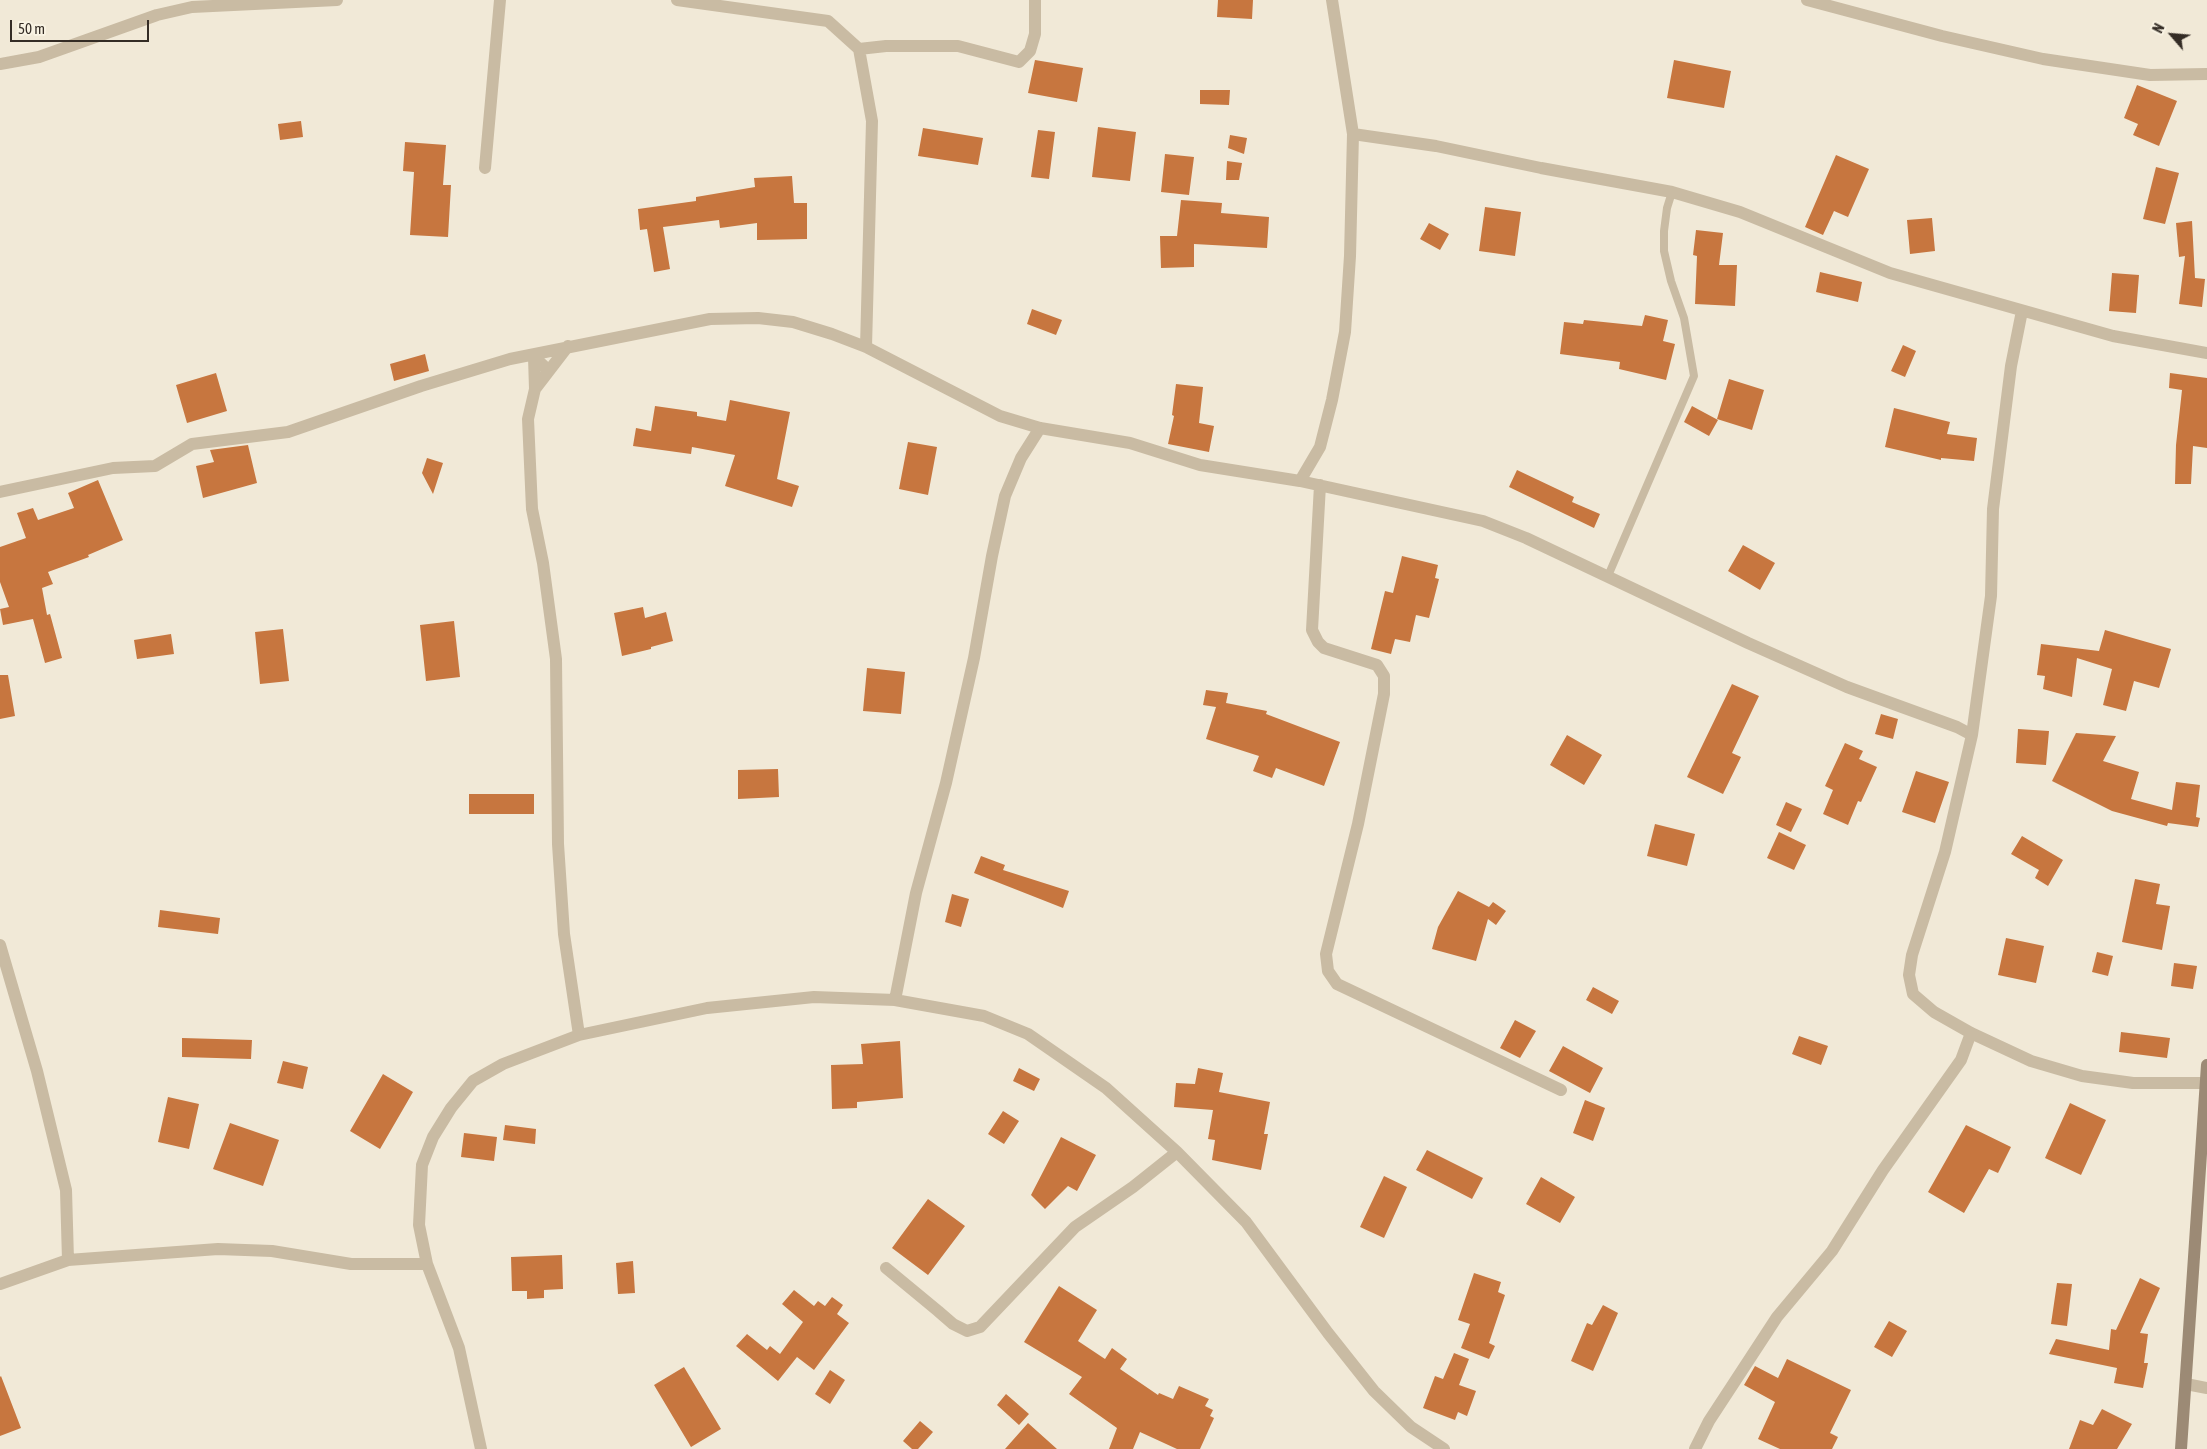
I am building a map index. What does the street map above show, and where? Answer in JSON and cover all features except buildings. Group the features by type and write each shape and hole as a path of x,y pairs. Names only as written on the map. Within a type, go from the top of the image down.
{"main road":[{"path":"2181,1449 2204,1083 2207,1065"}],"street":[{"path":"0,64 39,57 157,15 192,7 337,0"},
{"path":"485,168 500,0"},
{"path":"677,0 828,21 858,49 872,121 866,347"},
{"path":"858,49 886,46 958,46 1018,62 1030,51 1035,34 1035,0"},
{"path":"1300,481 1320,447 1332,400 1344,332 1350,256 1352,134 1332,0"},
{"path":"1807,0 1942,36 2043,59 2150,75 2207,74"},
{"path":"1352,134 1436,146 1541,168 1672,192 1740,212 1890,273 2113,336 2207,352"},
{"path":"2022,310 2011,366 1994,499 1991,596 1972,735 1945,852 1927,906 1909,975 1913,994 1934,1012 1971,1033 2031,1061 2082,1076 2133,1083 2204,1083"},
{"path":"0,492 113,468 155,466 192,444 288,432 421,386 510,359 568,346 710,319 758,318 793,322 866,347 1000,416 1040,428 1130,443 1200,465 1300,481 1483,521 1526,538 1748,643 1848,687 1957,727 1972,735"},
{"path":"535,390 548,370 568,346"},
{"path":"548,370 534,357 535,390 528,419 529,463 532,509 543,563 556,659 559,853 564,934 579,1035"},
{"path":"895,1000 916,893 946,783 974,658 992,556 1006,496 1021,458 1040,428"},
{"path":"1320,485 1312,630 1318,642 1324,648 1378,665 1384,676 1384,694 1358,824 1326,954 1328,971 1337,984 1561,1090"},
{"path":"0,945 37,1071 66,1190 68,1260"},
{"path":"481,1449 459,1348 427,1264 419,1225 422,1165 432,1137 451,1108 474,1081 503,1064 579,1035 707,1008 814,997 895,1000 984,1016 1028,1034 1106,1088 1177,1152 1246,1222 1328,1333 1374,1391 1411,1427 1444,1449"},
{"path":"1695,1449 1709,1422 1777,1317 1832,1251 1883,1170 1961,1060 1971,1033"},
{"path":"886,1268 953,1324 967,1331 980,1327 1075,1227 1133,1187 1177,1152"},
{"path":"0,1284 68,1260 218,1249 272,1251 351,1264 427,1264"},
{"path":"2186,1384 2207,1388"}],"lane":[{"path":"1608,576 1694,376 1684,318 1671,281 1664,251 1667,208 1672,192"}]}
